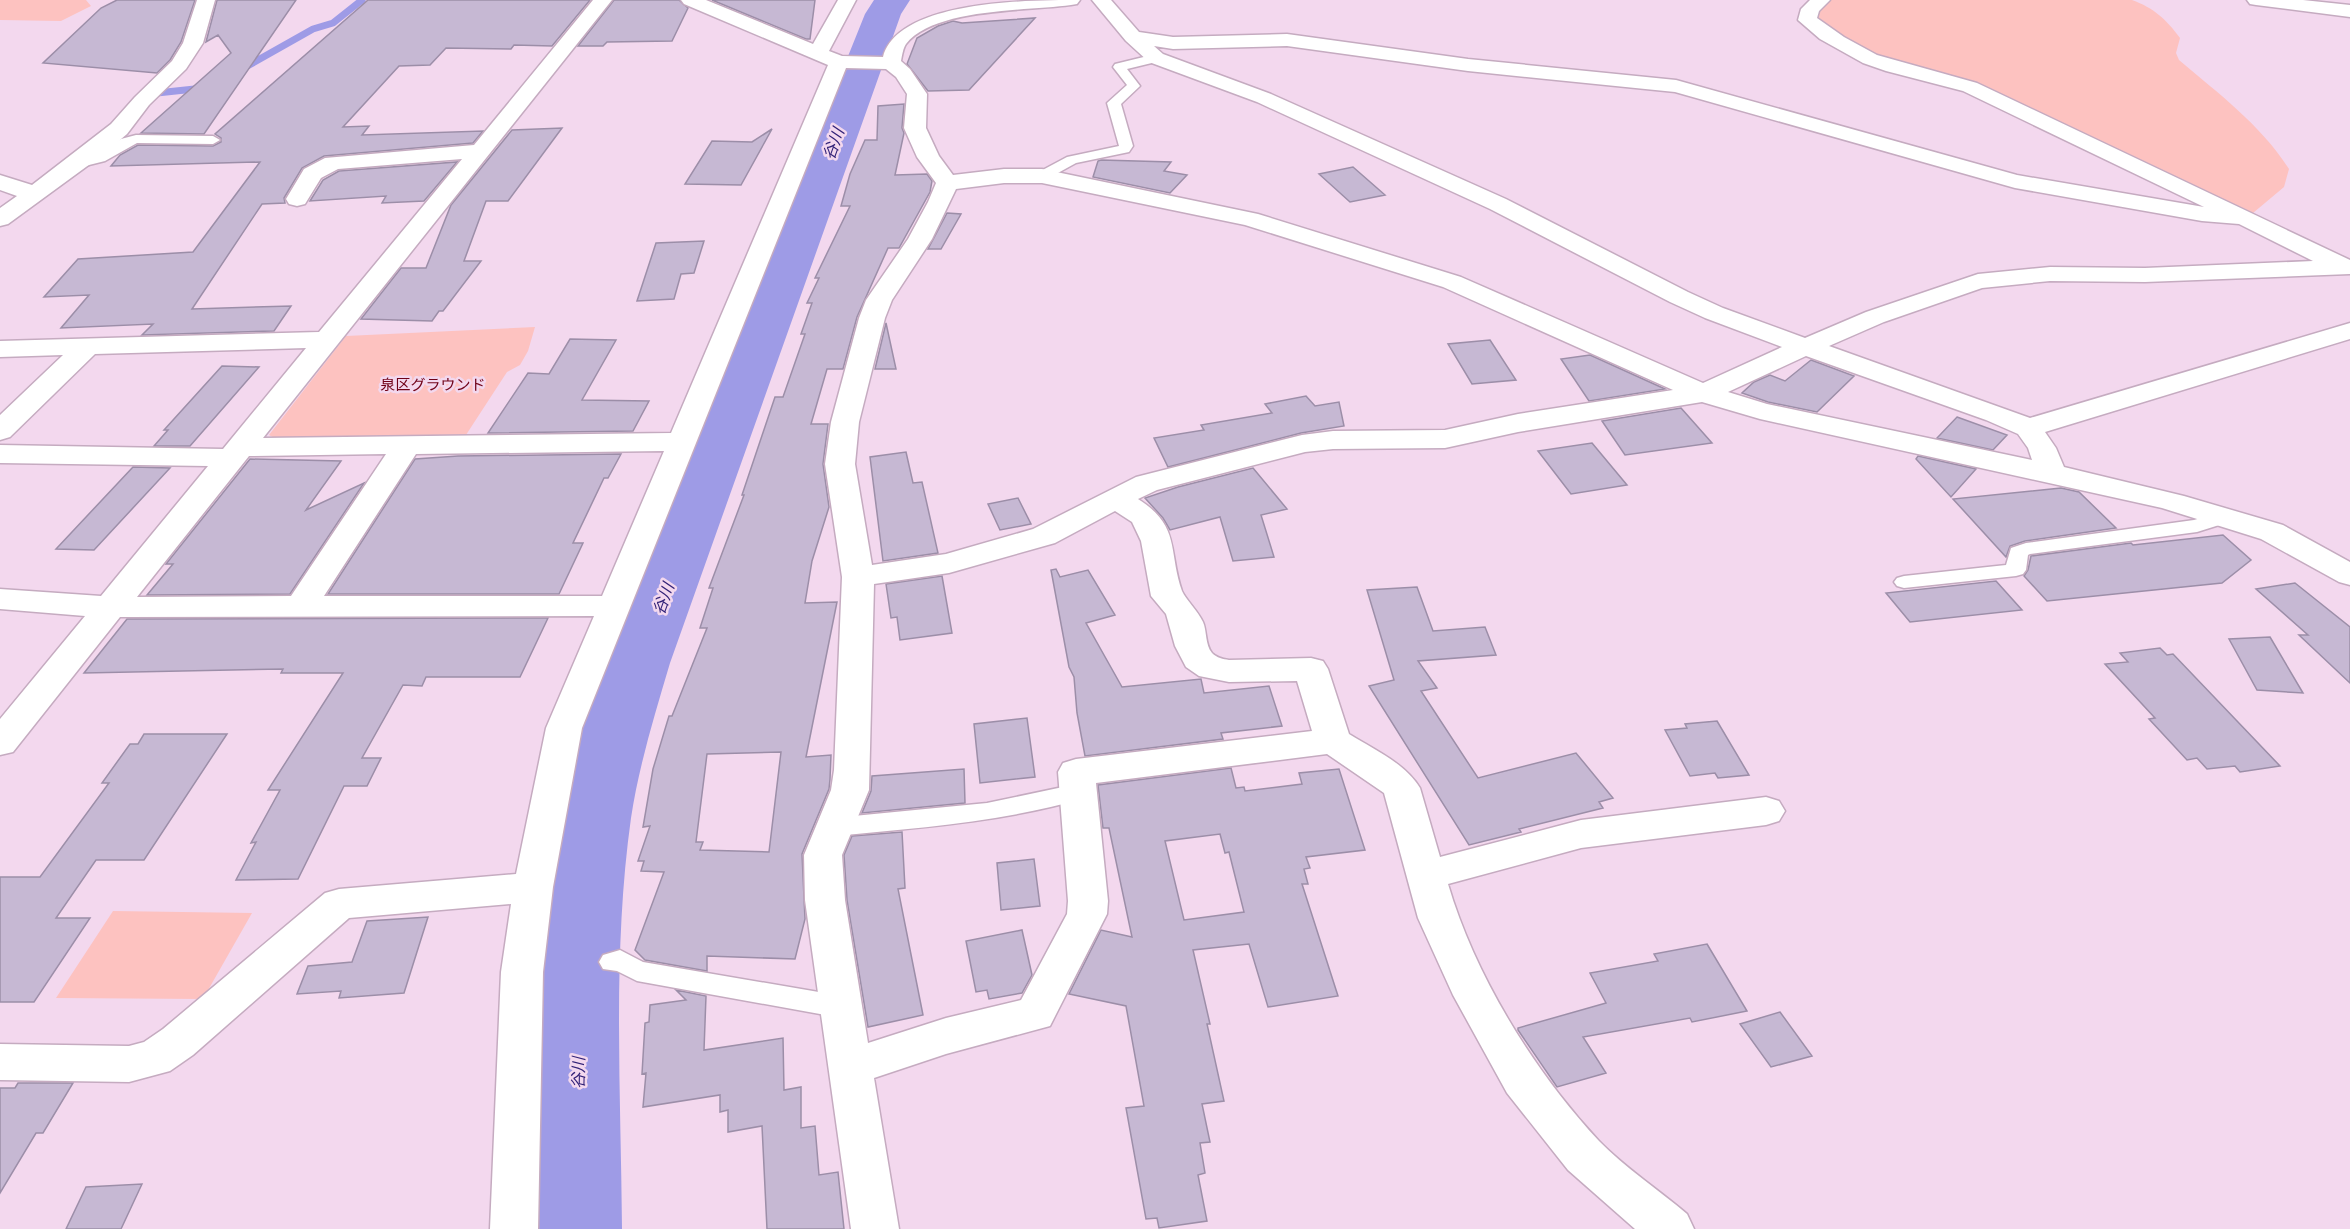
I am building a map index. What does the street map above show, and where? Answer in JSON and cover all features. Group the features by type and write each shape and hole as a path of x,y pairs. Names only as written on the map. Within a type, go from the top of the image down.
{"street":[{"path":"0,219 119,129 142,101 179,65 193,43 206,0"},
{"path":"0,743 603,0"},
{"path":"690,0 835,59 886,63 903,73 917,94 915,128 928,157 947,183"},
{"path":"514,1229 533,971 533,887 564,728 683,442 835,59 847,0"},
{"path":"886,63 896,43 908,31 946,11 969,6 1035,4 1071,0"},
{"path":"1101,0 1133,37 1156,58 1264,98 1498,204 1679,297 1805,348 1996,414 2028,428 2042,448 2052,474"},
{"path":"1821,0 1810,9 1807,20 1824,34 1884,64 1956,81 1970,87 2347,268"},
{"path":"2256,0 2350,10"},
{"path":"1133,37 1173,43 1287,40 1468,65 1676,87 1712,95 2015,181 2202,214 2247,218"},
{"path":"297,200 312,174 333,163 481,151"},
{"path":"947,183 1004,176 1042,176 1250,219 1452,282 1704,393 1760,411 2118,488 2272,532 2347,570"},
{"path":"0,182 35,194"},
{"path":"875,1229 825,900 824,855 833,827 850,790 852,770 858,577 840,464 845,422 872,318 879,300 920,239 940,202 947,183"},
{"path":"858,577 949,563 1044,536 1147,483 1244,461 1302,444 1333,440 1445,439 1518,423 1704,393 1875,318 1978,281 2050,274 2145,276 2347,268"},
{"path":"2028,428 2350,331"},
{"path":"0,349 325,340"},
{"path":"0,431 86,348"},
{"path":"0,454 237,452 406,446 683,442"},
{"path":"302,606 406,446"},
{"path":"1115,498 1145,517 1157,541 1167,596 1180,609 1198,659 1211,668 1228,671 1311,669 1333,741"},
{"path":"0,599 109,607 614,606"},
{"path":"851,1067 946,1036 1035,1014 1087,914 1088,901 1076,772 1333,741 1392,779 1401,788 1438,918 1474,995 1523,1080 1584,1156 1670,1229"},
{"path":"1426,875 1581,834 1766,811"},
{"path":"0,1062 129,1064 155,1058 178,1042 339,904 533,887"}],"lane":[{"path":"1042,176 1072,160 1124,149 1126,146 1114,103 1134,86 1119,67 1156,58"},
{"path":"73,165 100,158 126,142 136,139 213,140"},
{"path":"1904,582 2016,570 2018,552 2026,549 2197,526 2225,517"},
{"path":"833,827 975,813 1042,803 1077,792"},
{"path":"612,962 620,960 637,971 842,1006"}],"green space":[{"path":"0,0 86,0 91,6 61,21 0,20"},
{"path":"1828,0 2132,0 2140,3 2159,15 2180,38 2176,53 2179,60 2252,124 2278,153 2289,169 2284,187 2253,213 2244,213 1974,87 1882,59 1881,56 1834,36 1826,30 1815,15"},
{"name":"泉区グラウンド","path":"535,327 528,351 520,365 507,372 464,438 276,439 269,435 346,336"},
{"path":"113,911 252,913 203,999 56,998"}],"building":[{"path":"117,0 195,0 181,42 170,60 157,73 43,63 101,8"},
{"path":"217,0 296,0 204,134 141,133 231,53 218,35 206,42"},
{"path":"368,0 590,0 552,46 514,45 511,49 446,48 430,65 399,66 343,127 369,126 362,135 483,131 473,143 324,156 302,168 284,198 285,203 262,204 192,309 291,306 274,331 142,335 153,324 61,328 89,295 44,297 78,259 193,252 260,162 111,166 120,155 138,145 213,146 221,142 221,138 215,134"},
{"path":"614,0 679,0 688,8 672,41 607,42 603,46 578,46"},
{"path":"712,0 815,0 810,39 806,39"},
{"path":"1035,18 969,90 928,91 907,64 917,38 938,26 953,21 962,23"},
{"path":"904,104 902,128 904,133 895,175 927,174 932,181 930,192 899,248 888,248 857,317 843,369 827,369 811,424 828,424 823,464 829,507 812,561 805,603 837,602 806,757 831,755 829,789 802,854 805,919 795,959 707,956 707,971 645,960 635,950 664,872 641,871 644,861 638,861 650,826 643,827 653,769 669,716 672,716 707,628 700,628 713,588 709,588 744,495 742,495 775,397 783,397 805,334 801,334 812,303 807,303 819,278 815,278 850,206 841,206 850,174 865,140 877,140 878,106","holes":["781,752 769,852 700,850 703,842 696,842 707,754"]},
{"path":"562,128 508,201 486,201 464,261 481,261 443,311 439,311 432,321 361,319 401,268 426,268 451,205 512,130"},
{"path":"772,129 741,185 685,184 712,141 752,142"},
{"path":"1098,161 1171,162 1164,171 1187,175 1170,193 1093,177"},
{"path":"457,162 424,201 382,203 386,196 310,201 323,180 339,171"},
{"path":"1353,167 1385,195 1350,202 1319,174"},
{"path":"947,213 961,214 941,249 928,249"},
{"path":"704,241 694,273 681,274 674,299 637,301 656,243"},
{"path":"886,323 896,369 875,369"},
{"path":"570,339 616,340 582,400 649,401 633,431 488,433 528,373 549,374"},
{"path":"1490,340 1516,380 1472,384 1448,344"},
{"path":"1590,355 1665,389 1589,401 1561,359"},
{"path":"1811,360 1854,376 1817,412 1768,402 1742,393 1754,382 1770,375 1785,381"},
{"path":"222,366 259,367 190,446 154,446 168,430 164,430"},
{"path":"1306,396 1315,406 1339,402 1344,426 1301,433 1168,467 1154,438 1204,430 1201,425 1272,413 1265,404"},
{"path":"1681,408 1712,443 1625,455 1602,421"},
{"path":"1957,417 2007,435 1993,450 1937,438"},
{"path":"1592,443 1627,485 1571,494 1538,451"},
{"path":"906,452 913,483 922,482 938,553 883,561 870,457"},
{"path":"621,454 608,478 604,478 573,543 583,543 559,594 328,594 415,459 458,456"},
{"path":"1918,456 1976,469 1951,497 1916,459"},
{"path":"250,459 341,461 306,510 364,483 290,594 147,595 173,564 166,564"},
{"path":"133,467 170,468 94,550 56,549"},
{"path":"1253,468 1287,509 1261,515 1274,557 1233,561 1220,517 1170,530 1163,518 1145,498 1178,487"},
{"path":"2061,488 2079,492 2116,528 2025,541 2010,546 2006,557 1953,499"},
{"path":"1018,498 1031,524 1000,530 988,504"},
{"path":"2223,535 2251,560 2222,583 2047,601 2024,576 2031,556 2131,543 2133,545"},
{"path":"1056,569 1060,577 1088,570 1115,615 1086,623 1122,687 1201,679 1204,693 1269,686 1282,726 1221,733 1223,739 1085,756 1077,713 1074,677 1069,667 1051,570"},
{"path":"942,576 952,633 900,640 897,617 891,618 886,584"},
{"path":"1996,581 2022,610 1910,622 1886,593"},
{"path":"2295,583 2350,627 2350,683 2299,635 2308,635 2256,589"},
{"path":"1417,587 1433,631 1485,627 1496,655 1418,661 1437,688 1421,691 1478,778 1576,753 1613,798 1599,802 1603,808 1519,829 1521,832 1469,845 1369,686 1394,680 1367,590"},
{"path":"548,618 520,677 426,677 422,686 403,685 362,758 381,758 367,786 344,786 298,879 236,880 256,842 251,843 280,790 268,790 343,673 281,673 283,669 84,673 127,619"},
{"path":"2270,637 2303,693 2257,690 2229,639"},
{"path":"2160,648 2167,655 2173,654 2280,766 2240,772 2235,766 2207,769 2197,758 2187,760 2149,719 2155,718 2105,664 2128,662 2120,653"},
{"path":"1027,718 1035,777 980,783 974,724"},
{"path":"1717,721 1749,775 1718,778 1715,773 1690,776 1665,730 1687,728 1685,724"},
{"path":"144,734 227,734 144,860 96,860 56,918 90,918 34,1002 0,1002 0,877 40,877 109,783 102,783 130,744 138,744"},
{"path":"1231,768 1236,788 1244,787 1245,791 1302,784 1299,773 1339,769 1365,850 1306,857 1310,868 1304,869 1308,884 1302,884 1338,996 1268,1007 1249,944 1193,950 1224,1101 1202,1104 1210,1142 1200,1143 1205,1173 1198,1175 1207,1221 1159,1228 1157,1218 1146,1219 1126,1108 1144,1106 1126,1006 1069,994 1101,930 1132,937 1109,828 1103,828 1098,785","holes":["1220,834 1225,853 1229,852 1244,912 1184,920 1165,841"]},
{"path":"964,769 965,803 862,813 871,791 872,776"},
{"path":"902,832 905,888 898,889 923,1015 868,1027 847,900 844,855 852,836"},
{"path":"1034,859 1040,906 1001,910 997,863"},
{"path":"428,917 404,993 339,998 341,991 297,994 308,966 352,962 367,921"},
{"path":"1022,930 1032,975 1022,993 989,999 987,990 976,992 966,941"},
{"path":"1707,944 1747,1011 1692,1022 1690,1018 1583,1037 1606,1073 1557,1087 1518,1030 1518,1028 1606,1003 1590,973 1658,961 1654,954"},
{"path":"676,990 706,996 704,1050 783,1038 784,1090 801,1087 801,1128 815,1126 819,1175 838,1172 844,1229 767,1229 762,1126 728,1132 728,1110 720,1112 720,1095 643,1107 646,1073 642,1074 645,1023 649,1022 650,1005 686,1000"},
{"path":"1780,1012 1812,1056 1771,1067 1740,1024"},
{"path":"18,1083 73,1083 43,1133 36,1133 0,1193 0,1088 15,1088"},
{"path":"142,1184 121,1229 66,1229 86,1187"}],"waterway":[{"path":"242,69 313,29 333,23 362,0"},
{"name":"谷川","path":"575,1229 582,936 591,839 604,772 637,663 883,14 892,0"},
{"path":"157,93 204,88"}]}
